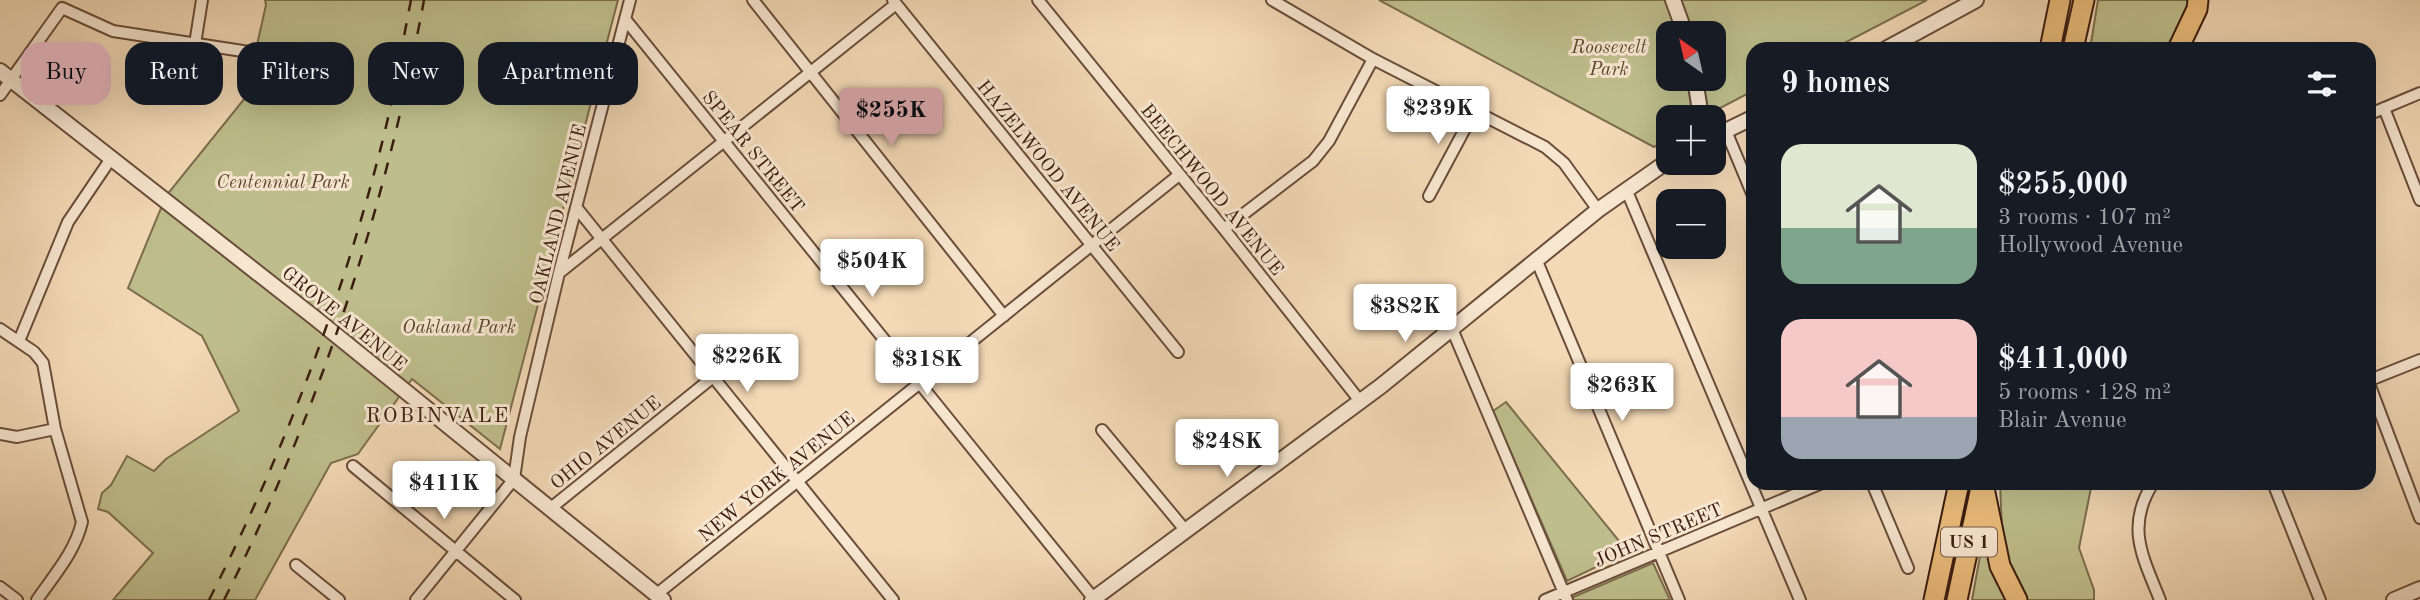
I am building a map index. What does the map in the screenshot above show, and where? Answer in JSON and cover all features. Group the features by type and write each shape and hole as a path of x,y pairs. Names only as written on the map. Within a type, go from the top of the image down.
{"highway":[{"path":"2051,42 2060,0"},
{"path":"2078,42 2084,0"},
{"path":"2181,42 2197,9 2198,0"},
{"name":"US 1","path":"1934,597 1957,490"},
{"name":"US 1","path":"1957,600 1981,490"},
{"path":"1984,490 2000,566 2017,600"}],"street":[{"path":"195,42 202,0"},
{"name":"OAKLAND AVENUE","path":"514,480 520,437 559,273 630,0"},
{"path":"753,0 1004,316"},
{"name":"BEECHWOOD AVENUE","path":"1038,0 1360,401"},
{"path":"1272,0 1373,59 1545,147 1564,163 1598,210"},
{"path":"1673,0 1681,21"},
{"path":"1899,42 1976,0"},
{"path":"559,273 811,73 894,2"},
{"name":"HAZELWOOD AVENUE","path":"894,2 1178,352"},
{"path":"0,95 6,75 59,4 113,31 182,42"},
{"name":"SPEAR STREET","path":"625,19 1093,600"},
{"path":"1224,229 1313,161 1329,141 1373,59"},
{"name":"GROVE AVENUE","path":"6,75 660,597"},
{"path":"2376,111 2420,93"},
{"path":"2384,108 2420,200"},
{"path":"1429,196 1475,110"},
{"path":"1726,131 1746,121"},
{"path":"1726,147 1746,183"},
{"path":"19,341 68,222 112,157"},
{"path":"1093,600 1381,386 1598,210 1656,169"},
{"name":"NEW YORK AVENUE","path":"660,597 797,481 1179,175"},
{"path":"1626,189 1746,470"},
{"path":"576,207 892,600"},
{"path":"1536,259 1679,600"},
{"path":"0,329 34,352 43,363 55,429 82,522 79,536 71,550 37,600"},
{"path":"1452,329 1566,596"},
{"path":"2376,378 2420,360"},
{"name":"OHIO AVENUE","path":"551,508 713,377"},
{"path":"2376,402 2420,518"},
{"path":"0,434 17,437 55,429"},
{"path":"1102,429 1186,531"},
{"path":"353,466 515,600"},
{"path":"416,600 514,480"},
{"path":"1754,490 1800,600"},
{"name":"JOHN STREET","path":"1545,600 1566,596 1659,552 1805,490"},
{"path":"1875,490 1908,568"},
{"path":"2148,490 2137,525 2143,558 2160,600"},
{"path":"2276,490 2320,600"},
{"path":"296,565 339,600"},
{"path":"0,587 17,600"},
{"path":"2395,600 2420,589"}],"green space":[{"path":"265,0 618,0 607,42 478,42 478,105 590,105 500,449 412,379 358,454 331,463 255,600 113,600 153,553 108,512 98,509 102,493 111,485 127,456 154,471 166,459 239,411 202,336 128,288 166,196 239,105 354,105 354,42 258,42"},
{"name":"Roosevelt Park","path":"1379,0 1927,0 1846,42 1746,42 1746,95 1726,105 1656,105 1654,147"},
{"path":"2098,0 2192,0 2173,42 2091,42"},
{"path":"1506,402 1628,552 1567,581 1493,411"},
{"path":"2000,490 2091,490 2079,548 2094,590 2094,600 2027,600 2003,553"},
{"path":"1985,528 2013,600 1972,600"},
{"path":"1653,563 1670,600 1571,598"}],"railway":[{"path":"209,600 287,430 331,314 384,135 411,0"},
{"path":"224,600 290,455 345,307 390,155 424,0"}],"district":[{"name":"ROBINVALE","path":"438,415"}],"park label":[{"name":"Centennial Park","path":"283,181"},
{"name":"Oakland Park","path":"459,326"}]}
